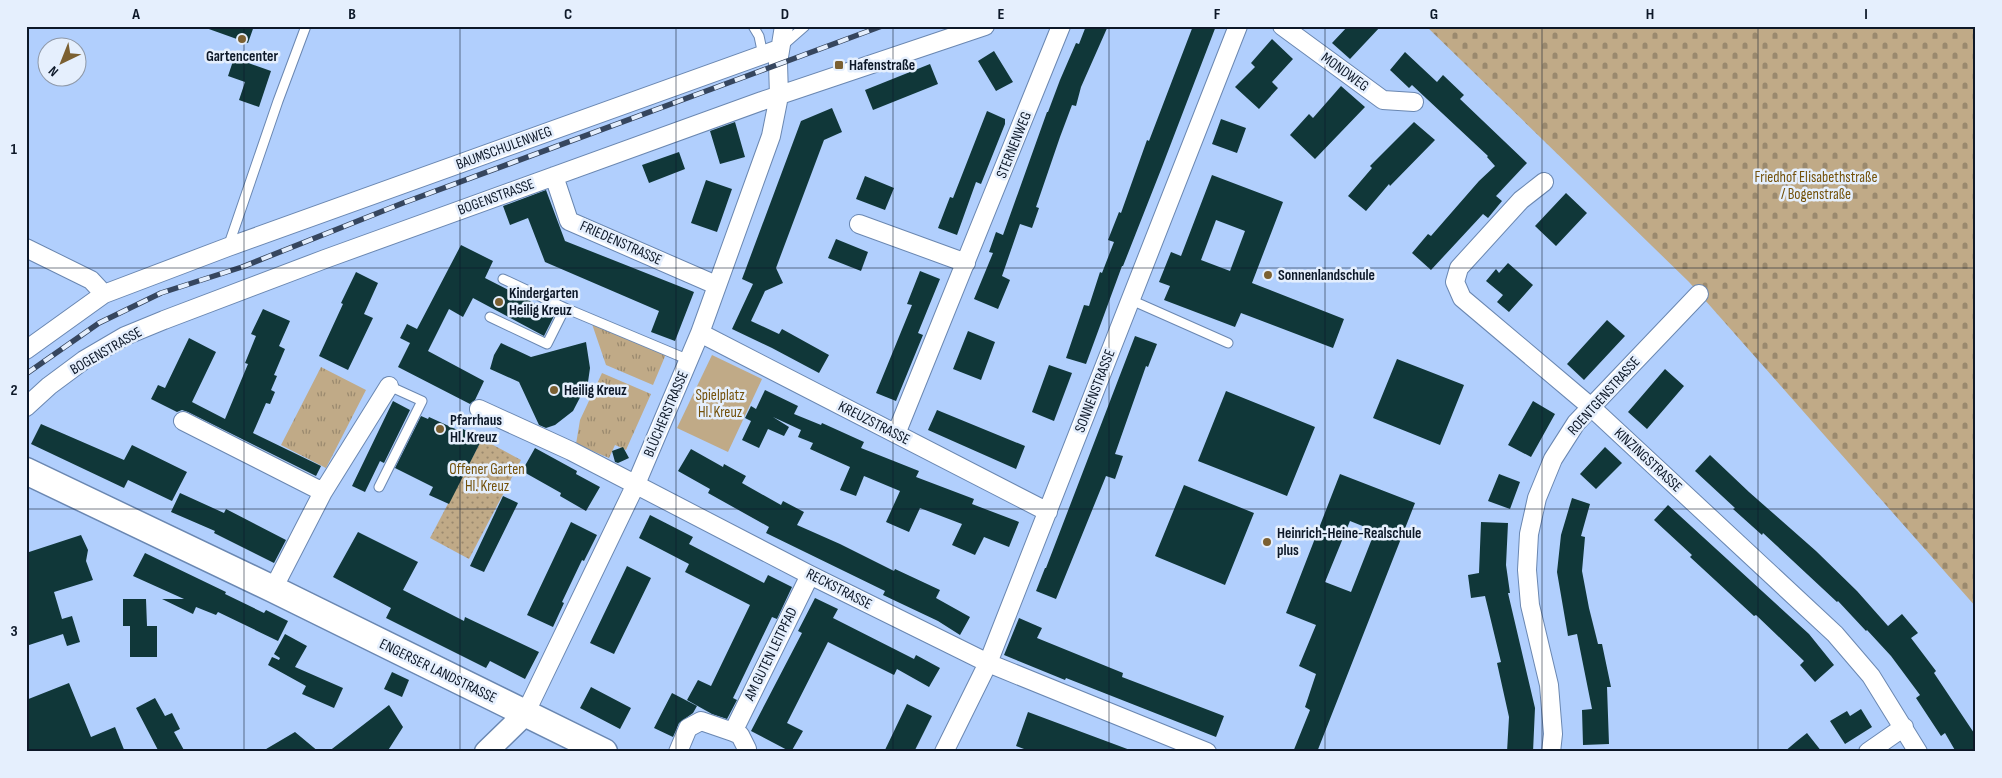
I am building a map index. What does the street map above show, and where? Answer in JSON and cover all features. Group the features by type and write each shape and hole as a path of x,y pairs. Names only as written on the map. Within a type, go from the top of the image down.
{"main road":[{"name":"ENGERSER LANDSTRASSE","path":"26,471 273,589 604,752"}],"street":[{"path":"779,49 784,26"},
{"name":"BOGENSTRASSE","path":"26,407 84,360 125,336 325,258 779,96 985,26"},
{"name":"STERNENWEG","path":"896,434 1061,26"},
{"name":"SONNENSTRASSE","path":"944,752 988,664 1238,26"},
{"name":"MONDWEG","path":"1282,26 1383,100 1414,102"},
{"name":"BAUMSCHULENWEG","path":"26,350 104,294 228,247 779,49"},
{"name":"BLÜCHERSTRASSE","path":"486,752 525,714 636,484 689,360 771,136 779,96 779,49"},
{"name":"FRIEDENSTRASSE","path":"554,176 570,221 716,285"},
{"name":"KINZINGSTRASSE","path":"1544,182 1521,200 1459,268 1455,282 1462,298 1591,408 1835,634 1871,676 1918,752"},
{"path":"859,224 966,264"},
{"path":"26,248 91,280 104,294"},
{"name":"ROENTGENSTRASSE","path":"1551,752 1553,734 1548,685 1530,605 1527,578 1527,553 1532,518 1545,476 1565,440 1591,408 1699,294"},
{"name":"KREUZSTRASSE","path":"700,333 1048,512"},
{"path":"273,589 323,492 389,386"},
{"name":"RECKSTRASSE","path":"479,409 530,431 636,484 810,575 988,664 1207,752"},
{"path":"183,421 323,492"},
{"name":"AM GUTEN LEITPFAD","path":"732,732 810,575"},
{"path":"678,752 688,728 701,722 740,735 747,750 746,752"},
{"path":"1868,752 1904,727"}],"lane":[{"path":"228,247 306,26"},
{"path":"754,26 759,36 763,55"},
{"path":"779,49 805,26"},
{"path":"503,279 689,360"},
{"path":"1131,300 1228,342"},
{"path":"490,317 547,344 566,308"},
{"path":"379,487 422,401 389,386"}],"green space":[{"name":"Friedhof Elisabethstraße / Bogenstraße","path":"1426,26 1976,26 1976,607 1689,282"},
{"path":"592,324 666,354 653,385 606,365"},
{"name":"Spielplatz Hl. Kreuz","path":"712,355 762,379 728,452 677,428"},
{"path":"321,367 366,390 326,468 281,445"},
{"path":"602,373 651,394 626,450 615,445 609,458 576,444 580,420"},
{"name":"Offener Garten Hl. Kreuz","path":"482,439 521,460 469,559 430,538"}],"building":[{"name":"Gartencenter","path":"206,26 254,26 248,43 206,28"},
{"path":"1086,26 1108,26 1081,87 1076,106 1072,105 1036,207 1039,208 1032,228 1020,224 1002,276 1010,280 998,309 974,299 993,253 989,252 996,232 1003,235 1047,112 1076,43 1079,44"},
{"path":"1193,26 1216,26 1122,266 1086,364 1066,358 1084,305 1089,306 1100,272 1102,273 1114,242 1108,240 1119,212 1121,213 1147,140 1149,141"},
{"path":"1348,26 1381,26 1350,59 1332,43"},
{"path":"1272,39 1293,59 1272,82 1278,88 1259,109 1235,87 1255,67 1251,63"},
{"path":"994,51 1013,82 996,91 978,61"},
{"path":"1405,52 1437,82 1443,75 1464,95 1460,99 1527,163 1496,196 1502,201 1488,218 1483,214 1431,270 1412,253 1428,234 1431,236 1479,181 1495,166 1488,156 1412,85 1409,88 1390,70"},
{"path":"234,58 271,71 259,107 239,100 245,82 228,76"},
{"path":"930,64 938,84 873,110 865,90"},
{"path":"1341,86 1365,107 1315,159 1290,135 1309,114 1313,118"},
{"path":"832,108 842,132 824,140 776,268 783,283 765,291 751,321 779,334 782,329 829,355 819,373 732,329 753,284 742,279 801,121"},
{"path":"987,111 1005,119 1005,124 981,184 976,182 957,235 938,228 950,197 953,198"},
{"path":"1221,119 1246,128 1237,153 1212,144"},
{"path":"735,122 745,157 720,164 710,131"},
{"path":"1414,122 1435,140 1390,186 1389,184 1366,211 1348,196 1372,168 1370,166"},
{"path":"679,152 685,169 649,183 642,165"},
{"path":"1212,175 1283,202 1252,283 1344,319 1333,348 1241,313 1235,327 1164,300 1170,286 1159,282 1171,252 1181,256","holes":["1216,220 1245,231 1230,271 1201,260"]},
{"path":"865,176 894,188 885,210 856,199"},
{"path":"706,180 732,189 717,232 691,223"},
{"path":"546,190 565,241 694,292 675,341 651,332 659,311 545,262 528,218 510,225 503,206"},
{"path":"1566,193 1587,213 1556,246 1535,226"},
{"path":"836,239 868,252 861,271 828,258"},
{"path":"461,245 493,261 485,278 555,314 544,336 473,298 463,317 449,309 428,351 484,381 475,400 470,404 398,367 410,343 400,338 407,324 417,329"},
{"path":"1508,263 1533,285 1509,312 1497,302 1503,295 1486,281 1496,269 1499,273"},
{"path":"920,271 940,279 918,333 923,335 896,401 876,393 912,305 907,304"},
{"path":"356,272 378,283 364,314 373,318 348,370 319,356"},
{"path":"263,309 290,321 279,346 285,349 274,375 277,376 271,390 275,392 270,404 266,403 253,433 321,466 316,476 188,412 182,410 177,412 151,399 158,385 165,388 189,338 216,352 192,402 225,419 248,364 245,363 256,336 251,334"},
{"path":"1607,320 1625,336 1584,380 1567,364"},
{"path":"968,331 995,342 981,380 953,369"},
{"path":"1135,336 1157,344 1148,367 1146,366 1115,454 1123,456 1115,479 1106,476 1056,599 1036,591"},
{"name":"Heilig Kreuz","path":"586,342 590,368 588,382 573,411 555,425 546,428 539,425 519,382 490,369 494,355 501,343 531,357"},
{"path":"1397,359 1464,385 1440,445 1373,418"},
{"path":"1049,365 1072,373 1054,421 1032,412"},
{"path":"1665,369 1684,386 1647,429 1628,412"},
{"path":"765,390 798,406 794,414 821,425 822,423 864,442 861,448 919,471 916,477 974,499 972,504 1019,522 1009,547 984,537 975,555 952,545 962,524 920,508 909,532 886,522 900,491 864,476 856,496 840,490 850,467 810,449 813,443 798,437 801,430 773,417 789,427 784,436 768,429 759,448 742,440 751,421 745,418 751,406 756,409"},
{"path":"1226,391 1315,427 1287,496 1198,461"},
{"path":"393,401 410,410 384,463 380,461 365,492 352,486"},
{"path":"1533,401 1555,414 1531,457 1508,445"},
{"path":"937,410 1025,446 1016,469 928,430"},
{"path":"421,416 428,419 429,417 462,432 463,429 482,439 449,504 429,495 433,487 395,468"},
{"path":"41,424 124,460 132,445 187,472 172,501 128,480 124,488 31,444"},
{"path":"623,447 629,458 618,463 615,462 612,451"},
{"path":"1605,447 1622,463 1596,489 1580,474"},
{"path":"535,448 577,471 576,474 600,487 586,511 560,496 561,493 522,471"},
{"path":"691,449 723,467 724,464 746,476 742,483 781,505 783,501 804,512 797,525 894,571 895,569 940,590 936,598 970,617 960,635 938,621 883,595 885,591 766,533 769,527 708,493 710,489 678,471"},
{"path":"1710,455 1816,551 1857,591 1888,626 1902,614 1918,633 1911,638 1936,671 1934,673 1976,736 1976,752 1956,752 1945,733 1941,736 1916,698 1920,695 1891,656 1867,630 1763,533 1762,535 1733,509 1735,508 1695,471"},
{"path":"1340,474 1415,503 1317,752 1293,752 1310,710 1305,707 1316,674 1299,666 1316,625 1286,613","holes":["1350,521 1375,531 1351,592 1325,582"]},
{"path":"1499,474 1520,482 1510,509 1488,501"},
{"path":"1184,485 1254,513 1225,585 1155,556"},
{"path":"180,493 224,513 226,509 286,540 274,563 214,533 215,531 171,512"},
{"path":"503,496 518,503 484,572 470,566"},
{"path":"1572,498 1590,504 1581,536 1585,537 1582,571 1598,644 1602,644 1611,687 1607,687 1609,744 1583,745 1582,710 1592,709 1577,634 1568,636 1557,572 1561,535"},
{"path":"1668,505 1809,634 1834,665 1815,682 1800,665 1804,661 1756,615 1754,616 1690,557 1692,555 1654,520"},
{"path":"650,515 693,537 689,544 764,583 768,575 792,587 777,619 772,617 733,698 737,700 727,719 712,714 687,700 698,680 711,686 750,605 685,572 689,564 639,538"},
{"path":"571,522 597,535 584,561 582,560 562,602 564,603 553,627 527,615"},
{"path":"1481,522 1508,523 1506,565 1510,593 1508,593 1535,708 1533,752 1507,752 1509,717 1497,663 1501,662 1485,596 1471,598 1468,575 1479,573"},
{"path":"358,532 418,562 403,590 464,621 465,617 539,652 525,679 490,661 486,668 386,618 391,608 333,577"},
{"path":"81,535 88,550 86,561 93,580 54,592 62,619 72,616 80,642 67,646 63,634 26,646 26,553"},
{"path":"145,553 226,592 225,594 264,613 266,610 288,621 278,641 218,612 216,615 196,607 193,614 162,599 184,599 133,576"},
{"path":"627,566 651,578 614,654 590,643"},
{"path":"815,598 838,609 833,618 914,659 916,655 940,668 929,687 897,669 894,675 828,642 787,723 803,731 791,752 751,731 802,633 798,631"},
{"path":"123,599 146,599 147,626 157,626 157,657 130,657 130,626 123,626"},
{"path":"1019,618 1042,628 1037,638 1123,673 1122,677 1224,716 1216,737 1004,655"},
{"path":"285,634 307,646 295,667 343,688 334,708 302,694 306,686 268,665 272,657 279,660 280,658 274,654"},
{"path":"392,672 409,680 402,697 384,689"},
{"path":"69,683 91,737 115,727 125,752 26,752 26,700"},
{"path":"591,687 631,708 620,729 580,708"},
{"path":"672,693 697,706 693,713 679,723 673,737 654,728"},
{"path":"155,698 165,716 172,713 180,729 174,732 185,752 159,752 136,708"},
{"path":"907,704 932,716 914,752 884,752"},
{"path":"389,705 403,727 387,752 328,752"},
{"path":"1861,709 1872,727 1845,744 1830,721 1847,711 1850,716"},
{"path":"1028,712 1130,750 1130,752 1032,752 1016,746"},
{"path":"295,732 319,752 261,752"},
{"path":"1807,733 1822,752 1784,752 1797,741"}],"railway":[{"path":"26,374 99,323 161,293 242,267 403,203 882,26"}],"place":[{"name":"Gartencenter","path":"242,39"},
{"name":"Hafenstraße","path":"839,65"},
{"name":"Sonnenlandschule","path":"1268,275"},
{"name":"Kindergarten Heilig Kreuz","path":"499,302"},
{"name":"Heilig Kreuz","path":"554,390"},
{"name":"Pfarrhaus Hl. Kreuz","path":"440,429"},
{"name":"Heinrich-Heine-Realschule plus","path":"1267,542"}]}
